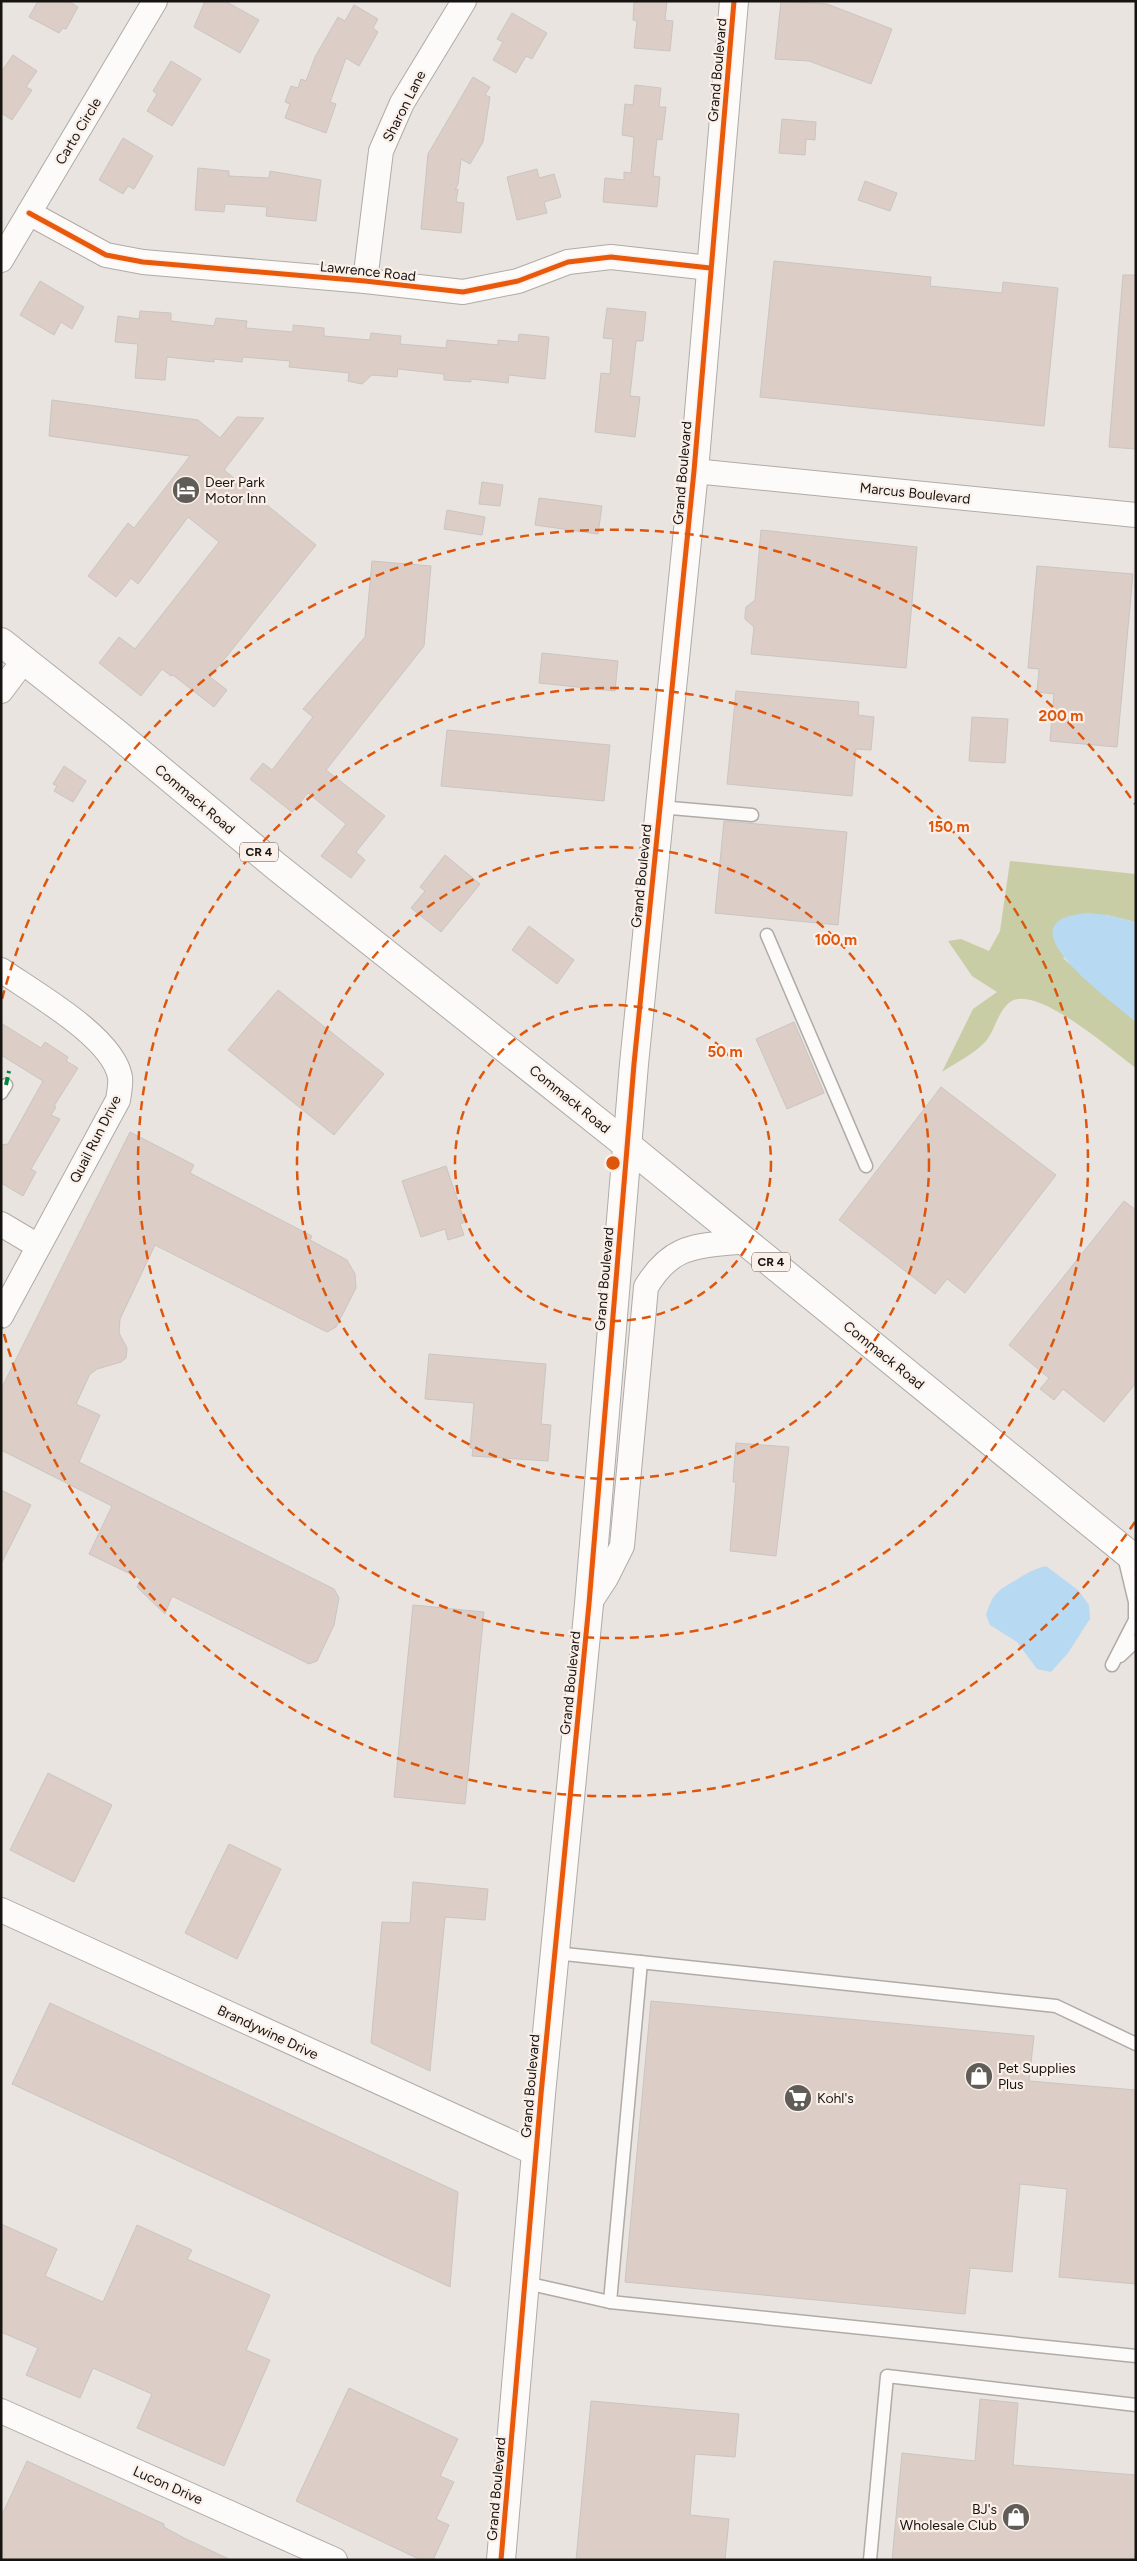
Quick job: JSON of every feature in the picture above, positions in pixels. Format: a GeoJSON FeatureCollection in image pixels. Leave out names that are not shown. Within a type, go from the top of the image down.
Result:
{"type":"FeatureCollection","features":[{"type":"Feature","properties":{"kind":"street","name":"Carto Circle"},"geometry":{"type":"LineString","coordinates":[[1,260],[155,1]]}},
{"type":"Feature","properties":{"kind":"street","name":"Sharon Lane"},"geometry":{"type":"LineString","coordinates":[[366,281],[381,151],[402,103],[464,1]]}},
{"type":"Feature","properties":{"kind":"street","name":"Grand Boulevard"},"geometry":{"type":"LineString","coordinates":[[501,2560],[526,2283],[535,2153],[589,1604],[627,1145],[694,471],[734,1]]}},
{"type":"Feature","properties":{"kind":"street","name":"Lawrence Road"},"geometry":{"type":"LineString","coordinates":[[29,213],[106,255],[143,262],[366,281],[463,292],[518,281],[568,262],[611,257],[710,268]]}},
{"type":"Feature","properties":{"kind":"street","name":"Marcus Boulevard"},"geometry":{"type":"LineString","coordinates":[[694,471],[1136,515]]}},
{"type":"Feature","properties":{"kind":"street","name":"Commack Road"},"geometry":{"type":"LineString","coordinates":[[1,642],[25,659],[277,867],[627,1145],[1129,1554]]}},
{"type":"Feature","properties":{"kind":"street"},"geometry":{"type":"LineString","coordinates":[[1,691],[25,659]]}},
{"type":"Feature","properties":{"kind":"street","name":"Quail Run Drive"},"geometry":{"type":"LineString","coordinates":[[1,970],[103,1045],[120,1077],[118,1100],[1,1316]]}},
{"type":"Feature","properties":{"kind":"street"},"geometry":{"type":"LineString","coordinates":[[1,1224],[38,1246]]}},
{"type":"Feature","properties":{"kind":"street"},"geometry":{"type":"LineString","coordinates":[[589,1604],[606,1578],[622,1546],[646,1287],[654,1274],[677,1252],[689,1248],[745,1241]]}},
{"type":"Feature","properties":{"kind":"street","name":"Brandywine Drive"},"geometry":{"type":"LineString","coordinates":[[1,1910],[535,2153]]}},
{"type":"Feature","properties":{"kind":"street","name":"Lucon Drive"},"geometry":{"type":"LineString","coordinates":[[1,2411],[335,2560]]}},
{"type":"Feature","properties":{"kind":"lane"},"geometry":{"type":"LineString","coordinates":[[659,808],[752,815]]}},
{"type":"Feature","properties":{"kind":"lane"},"geometry":{"type":"LineString","coordinates":[[767,935],[866,1166]]}},
{"type":"Feature","properties":{"kind":"lane"},"geometry":{"type":"LineString","coordinates":[[1129,1554],[1135,1602],[1135,1620],[1112,1665],[1136,1641]]}},
{"type":"Feature","properties":{"kind":"lane"},"geometry":{"type":"LineString","coordinates":[[555,1953],[1056,2006],[1136,2044]]}},
{"type":"Feature","properties":{"kind":"lane"},"geometry":{"type":"LineString","coordinates":[[610,2302],[642,1962]]}},
{"type":"Feature","properties":{"kind":"lane"},"geometry":{"type":"LineString","coordinates":[[526,2283],[610,2302],[1136,2356]]}},
{"type":"Feature","properties":{"kind":"lane"},"geometry":{"type":"LineString","coordinates":[[870,2560],[886,2376],[1136,2405]]}},
{"type":"Feature","properties":{"kind":"green space"},"geometry":{"type":"Polygon","coordinates":[[[1010,861],[1136,874],[1136,922],[1107,915],[1063,958],[1136,1022],[1136,1068],[1055,1010],[1037,1002],[1022,999],[1010,1002],[1006,1006],[989,1037],[981,1046],[942,1072],[973,1009],[997,992],[972,976],[948,941],[961,939],[989,951],[1000,931],[1010,861]]]}},
{"type":"Feature","properties":{"kind":"water"},"geometry":{"type":"Polygon","coordinates":[[[1087,913],[1107,915],[1136,922],[1136,1022],[1078,972],[1063,956],[1054,940],[1054,927],[1064,918],[1087,913]]]}},
{"type":"Feature","properties":{"kind":"water"},"geometry":{"type":"Polygon","coordinates":[[[1046,1566],[1078,1590],[1089,1605],[1090,1619],[1068,1653],[1051,1672],[1037,1669],[1017,1642],[990,1625],[986,1615],[996,1593],[1027,1573],[1046,1566]]]}},
{"type":"Feature","properties":{"kind":"building"},"geometry":{"type":"Polygon","coordinates":[[[38,1],[68,1],[78,7],[66,29],[63,28],[59,33],[29,17],[38,1]]]}},
{"type":"Feature","properties":{"kind":"building"},"geometry":{"type":"Polygon","coordinates":[[[205,1],[225,1],[259,20],[240,53],[194,27],[205,1]]]}},
{"type":"Feature","properties":{"kind":"building"},"geometry":{"type":"Polygon","coordinates":[[[640,1],[667,1],[665,20],[673,21],[670,51],[634,48],[637,21],[633,20],[634,3],[640,1]]]}},
{"type":"Feature","properties":{"kind":"building"},"geometry":{"type":"Polygon","coordinates":[[[781,1],[827,4],[892,29],[871,84],[809,61],[775,59],[781,1]]]}},
{"type":"Feature","properties":{"kind":"building"},"geometry":{"type":"Polygon","coordinates":[[[354,5],[378,19],[373,28],[378,32],[359,66],[346,58],[330,102],[336,104],[326,133],[285,118],[290,104],[285,102],[291,86],[298,88],[301,79],[306,81],[315,57],[338,17],[345,21],[354,5]]]}},
{"type":"Feature","properties":{"kind":"building"},"geometry":{"type":"Polygon","coordinates":[[[512,13],[547,33],[532,59],[526,56],[516,73],[493,60],[503,42],[497,39],[512,13]]]}},
{"type":"Feature","properties":{"kind":"building"},"geometry":{"type":"Polygon","coordinates":[[[13,55],[37,71],[26,87],[32,90],[12,120],[1,113],[1,72],[13,55]]]}},
{"type":"Feature","properties":{"kind":"building"},"geometry":{"type":"Polygon","coordinates":[[[171,61],[201,79],[172,126],[147,111],[157,94],[153,91],[171,61]]]}},
{"type":"Feature","properties":{"kind":"building"},"geometry":{"type":"Polygon","coordinates":[[[473,77],[490,87],[485,95],[490,97],[483,142],[470,164],[461,159],[458,184],[455,190],[458,189],[456,202],[464,203],[461,233],[421,229],[428,154],[473,77]]]}},
{"type":"Feature","properties":{"kind":"building"},"geometry":{"type":"Polygon","coordinates":[[[635,85],[661,88],[659,107],[666,107],[662,140],[657,139],[653,176],[660,177],[657,207],[603,202],[605,178],[624,180],[624,172],[631,173],[634,137],[622,135],[625,104],[633,105],[635,85]]]}},
{"type":"Feature","properties":{"kind":"building"},"geometry":{"type":"Polygon","coordinates":[[[782,119],[816,122],[815,140],[806,139],[805,155],[779,153],[782,119]]]}},
{"type":"Feature","properties":{"kind":"building"},"geometry":{"type":"Polygon","coordinates":[[[123,138],[153,156],[134,189],[128,186],[123,194],[99,180],[123,138]]]}},
{"type":"Feature","properties":{"kind":"building"},"geometry":{"type":"Polygon","coordinates":[[[198,168],[229,171],[229,176],[269,178],[270,171],[321,180],[316,221],[266,216],[267,207],[225,204],[224,212],[195,210],[198,168]]]}},
{"type":"Feature","properties":{"kind":"building"},"geometry":{"type":"Polygon","coordinates":[[[537,169],[539,178],[554,174],[561,197],[544,202],[547,213],[517,220],[507,177],[537,169]]]}},
{"type":"Feature","properties":{"kind":"building"},"geometry":{"type":"Polygon","coordinates":[[[865,181],[897,193],[890,211],[858,200],[865,181]]]}},
{"type":"Feature","properties":{"kind":"building"},"geometry":{"type":"Polygon","coordinates":[[[774,261],[931,277],[930,286],[1002,293],[1003,282],[1058,288],[1044,426],[760,397],[774,261]]]}},
{"type":"Feature","properties":{"kind":"building"},"geometry":{"type":"Polygon","coordinates":[[[1123,275],[1136,275],[1136,449],[1109,447],[1123,275]]]}},
{"type":"Feature","properties":{"kind":"building"},"geometry":{"type":"Polygon","coordinates":[[[40,281],[84,307],[72,329],[61,322],[54,335],[20,315],[40,281]]]}},
{"type":"Feature","properties":{"kind":"building"},"geometry":{"type":"Polygon","coordinates":[[[607,308],[646,312],[643,341],[636,341],[630,396],[640,397],[635,437],[595,432],[601,373],[610,374],[613,339],[603,338],[607,308]]]}},
{"type":"Feature","properties":{"kind":"building"},"geometry":{"type":"Polygon","coordinates":[[[140,311],[171,313],[171,321],[214,326],[216,318],[247,321],[246,328],[293,332],[293,325],[324,328],[324,336],[370,340],[371,333],[401,336],[400,344],[446,348],[447,340],[498,345],[498,340],[518,342],[519,334],[549,337],[545,379],[509,375],[508,383],[471,379],[471,382],[444,380],[444,374],[398,369],[397,377],[372,375],[362,384],[348,381],[349,373],[289,367],[290,361],[243,357],[242,362],[214,359],[214,362],[167,357],[165,380],[135,378],[138,344],[115,342],[118,316],[139,319],[140,311]]]}},
{"type":"Feature","properties":{"kind":"building"},"geometry":{"type":"Polygon","coordinates":[[[52,400],[198,420],[220,438],[237,417],[264,418],[224,470],[316,545],[210,677],[227,690],[214,707],[173,675],[171,676],[162,669],[141,696],[99,663],[119,637],[135,649],[219,542],[188,517],[138,584],[131,578],[116,597],[88,576],[128,523],[134,528],[190,456],[49,436],[52,400]]]}},
{"type":"Feature","properties":{"kind":"building"},"geometry":{"type":"Polygon","coordinates":[[[482,482],[503,485],[500,506],[479,504],[482,482]]]}},
{"type":"Feature","properties":{"kind":"building"},"geometry":{"type":"Polygon","coordinates":[[[539,498],[602,506],[598,534],[535,525],[539,498]]]}},
{"type":"Feature","properties":{"kind":"building"},"geometry":{"type":"Polygon","coordinates":[[[447,510],[485,517],[482,535],[444,529],[447,510]]]}},
{"type":"Feature","properties":{"kind":"building"},"geometry":{"type":"Polygon","coordinates":[[[761,530],[917,547],[906,668],[751,654],[754,627],[745,619],[745,615],[746,607],[755,600],[761,530]]]}},
{"type":"Feature","properties":{"kind":"building"},"geometry":{"type":"Polygon","coordinates":[[[372,561],[431,566],[424,646],[326,770],[385,816],[356,852],[365,860],[351,878],[321,856],[346,824],[308,793],[292,812],[250,779],[263,763],[272,770],[313,717],[303,709],[365,637],[372,561]]]}},
{"type":"Feature","properties":{"kind":"building"},"geometry":{"type":"Polygon","coordinates":[[[1037,566],[1133,574],[1117,747],[1050,741],[1054,694],[1037,692],[1039,669],[1028,668],[1037,566]]]}},
{"type":"Feature","properties":{"kind":"building"},"geometry":{"type":"Polygon","coordinates":[[[542,653],[618,661],[615,691],[539,683],[542,653]]]}},
{"type":"Feature","properties":{"kind":"building"},"geometry":{"type":"Polygon","coordinates":[[[736,691],[859,702],[858,715],[874,717],[871,750],[856,749],[852,796],[727,784],[736,691]]]}},
{"type":"Feature","properties":{"kind":"building"},"geometry":{"type":"Polygon","coordinates":[[[972,717],[1008,719],[1005,763],[969,761],[972,717]]]}},
{"type":"Feature","properties":{"kind":"building"},"geometry":{"type":"Polygon","coordinates":[[[447,730],[610,745],[604,801],[441,786],[447,730]]]}},
{"type":"Feature","properties":{"kind":"building"},"geometry":{"type":"Polygon","coordinates":[[[64,766],[86,781],[73,802],[54,791],[57,786],[53,784],[64,766]]]}},
{"type":"Feature","properties":{"kind":"building"},"geometry":{"type":"Polygon","coordinates":[[[724,821],[847,832],[838,925],[715,913],[724,821]]]}},
{"type":"Feature","properties":{"kind":"building"},"geometry":{"type":"Polygon","coordinates":[[[445,855],[480,884],[441,932],[411,908],[425,891],[420,887],[445,855]]]}},
{"type":"Feature","properties":{"kind":"building"},"geometry":{"type":"Polygon","coordinates":[[[529,926],[574,960],[557,984],[512,950],[529,926]]]}},
{"type":"Feature","properties":{"kind":"building"},"geometry":{"type":"Polygon","coordinates":[[[278,990],[384,1074],[334,1135],[228,1050],[278,990]]]}},
{"type":"Feature","properties":{"kind":"building"},"geometry":{"type":"Polygon","coordinates":[[[794,1022],[824,1093],[787,1109],[756,1039],[794,1022]]]}},
{"type":"Feature","properties":{"kind":"building"},"geometry":{"type":"Polygon","coordinates":[[[1,1023],[41,1048],[45,1042],[68,1057],[66,1061],[78,1068],[54,1106],[56,1107],[51,1115],[60,1119],[31,1169],[36,1172],[23,1196],[1,1183],[1,1145],[8,1144],[43,1081],[1,1055],[1,1023]]]}},
{"type":"Feature","properties":{"kind":"building"},"geometry":{"type":"Polygon","coordinates":[[[941,1087],[1056,1175],[965,1293],[947,1279],[935,1294],[839,1220],[941,1087]]]}},
{"type":"Feature","properties":{"kind":"building"},"geometry":{"type":"Polygon","coordinates":[[[130,1132],[194,1165],[190,1173],[312,1236],[310,1240],[347,1260],[355,1274],[356,1288],[336,1327],[327,1332],[155,1245],[120,1319],[119,1333],[127,1348],[126,1358],[121,1362],[97,1369],[90,1374],[76,1404],[100,1415],[79,1462],[334,1589],[339,1598],[334,1625],[317,1661],[309,1664],[172,1596],[165,1614],[137,1587],[141,1579],[89,1554],[112,1506],[1,1450],[1,1389],[130,1132]]]}},
{"type":"Feature","properties":{"kind":"building"},"geometry":{"type":"Polygon","coordinates":[[[446,1166],[465,1222],[460,1224],[464,1235],[448,1240],[445,1229],[421,1237],[402,1181],[446,1166]]]}},
{"type":"Feature","properties":{"kind":"building"},"geometry":{"type":"Polygon","coordinates":[[[1124,1201],[1136,1210],[1136,1383],[1104,1422],[1063,1389],[1054,1400],[1040,1389],[1049,1378],[1009,1345],[1124,1201]]]}},
{"type":"Feature","properties":{"kind":"building"},"geometry":{"type":"Polygon","coordinates":[[[429,1354],[546,1364],[541,1424],[551,1425],[548,1461],[472,1456],[473,1448],[470,1448],[474,1403],[425,1399],[429,1354]]]}},
{"type":"Feature","properties":{"kind":"building"},"geometry":{"type":"Polygon","coordinates":[[[736,1443],[789,1447],[776,1556],[730,1551],[736,1482],[733,1482],[736,1443]]]}},
{"type":"Feature","properties":{"kind":"building"},"geometry":{"type":"Polygon","coordinates":[[[1,1490],[31,1505],[1,1564],[1,1490]]]}},
{"type":"Feature","properties":{"kind":"building"},"geometry":{"type":"Polygon","coordinates":[[[413,1605],[484,1612],[465,1804],[394,1797],[413,1605]]]}},
{"type":"Feature","properties":{"kind":"building"},"geometry":{"type":"Polygon","coordinates":[[[48,1773],[112,1805],[74,1882],[10,1850],[48,1773]]]}},
{"type":"Feature","properties":{"kind":"building"},"geometry":{"type":"Polygon","coordinates":[[[229,1844],[281,1869],[237,1959],[185,1933],[229,1844]]]}},
{"type":"Feature","properties":{"kind":"building"},"geometry":{"type":"Polygon","coordinates":[[[413,1882],[488,1889],[485,1920],[445,1917],[430,2071],[371,2043],[382,1922],[410,1923],[413,1882]]]}},
{"type":"Feature","properties":{"kind":"building"},"geometry":{"type":"Polygon","coordinates":[[[651,2001],[1034,2036],[1029,2081],[1136,2090],[1136,2284],[1059,2277],[1067,2189],[1020,2184],[1012,2272],[970,2268],[965,2314],[625,2282],[651,2001]]]}},
{"type":"Feature","properties":{"kind":"building"},"geometry":{"type":"Polygon","coordinates":[[[50,2003],[458,2192],[450,2287],[12,2084],[50,2003]]]}},
{"type":"Feature","properties":{"kind":"building"},"geometry":{"type":"Polygon","coordinates":[[[1,2224],[57,2249],[45,2276],[103,2302],[137,2225],[192,2250],[187,2259],[270,2295],[246,2350],[270,2360],[224,2466],[137,2428],[152,2394],[93,2368],[80,2398],[26,2375],[38,2348],[1,2332],[1,2224]]]}},
{"type":"Feature","properties":{"kind":"building"},"geometry":{"type":"Polygon","coordinates":[[[349,2388],[458,2439],[440,2476],[454,2482],[436,2519],[449,2525],[433,2560],[421,2560],[296,2501],[349,2388]]]}},
{"type":"Feature","properties":{"kind":"building","name":"BJ's Wholesale Club"},"geometry":{"type":"Polygon","coordinates":[[[980,2399],[1018,2403],[1013,2465],[1136,2475],[1136,2560],[892,2560],[902,2453],[975,2461],[980,2399]]]}},
{"type":"Feature","properties":{"kind":"building"},"geometry":{"type":"Polygon","coordinates":[[[591,2401],[739,2414],[735,2457],[695,2454],[690,2515],[729,2519],[725,2560],[576,2560],[591,2401]]]}},
{"type":"Feature","properties":{"kind":"building"},"geometry":{"type":"Polygon","coordinates":[[[27,2461],[164,2524],[164,2527],[184,2538],[231,2560],[1,2560],[1,2517],[27,2461]]]}},
{"type":"Feature","properties":{"kind":"marked path"},"geometry":{"type":"LineString","coordinates":[[6,1085],[9,1071]]}},
{"type":"Feature","properties":{"kind":"cycle path"},"geometry":{"type":"LineString","coordinates":[[501,2560],[541,2094],[589,1604],[634,1064],[694,471],[734,1]]}},
{"type":"Feature","properties":{"kind":"cycle path"},"geometry":{"type":"LineString","coordinates":[[29,213],[106,255],[143,262],[365,281],[463,292],[518,281],[568,262],[611,257],[710,268]]}},
{"type":"Feature","properties":{"kind":"place","name":"Deer Park Motor Inn"},"geometry":{"type":"Point","coordinates":[186,490]}},
{"type":"Feature","properties":{"kind":"place","name":"Pet Supplies Plus"},"geometry":{"type":"Point","coordinates":[979,2076]}},
{"type":"Feature","properties":{"kind":"place","name":"Kohl's"},"geometry":{"type":"Point","coordinates":[798,2098]}},
{"type":"Feature","properties":{"kind":"place","name":"BJ's Wholesale Club"},"geometry":{"type":"Point","coordinates":[1016,2517]}}]}
